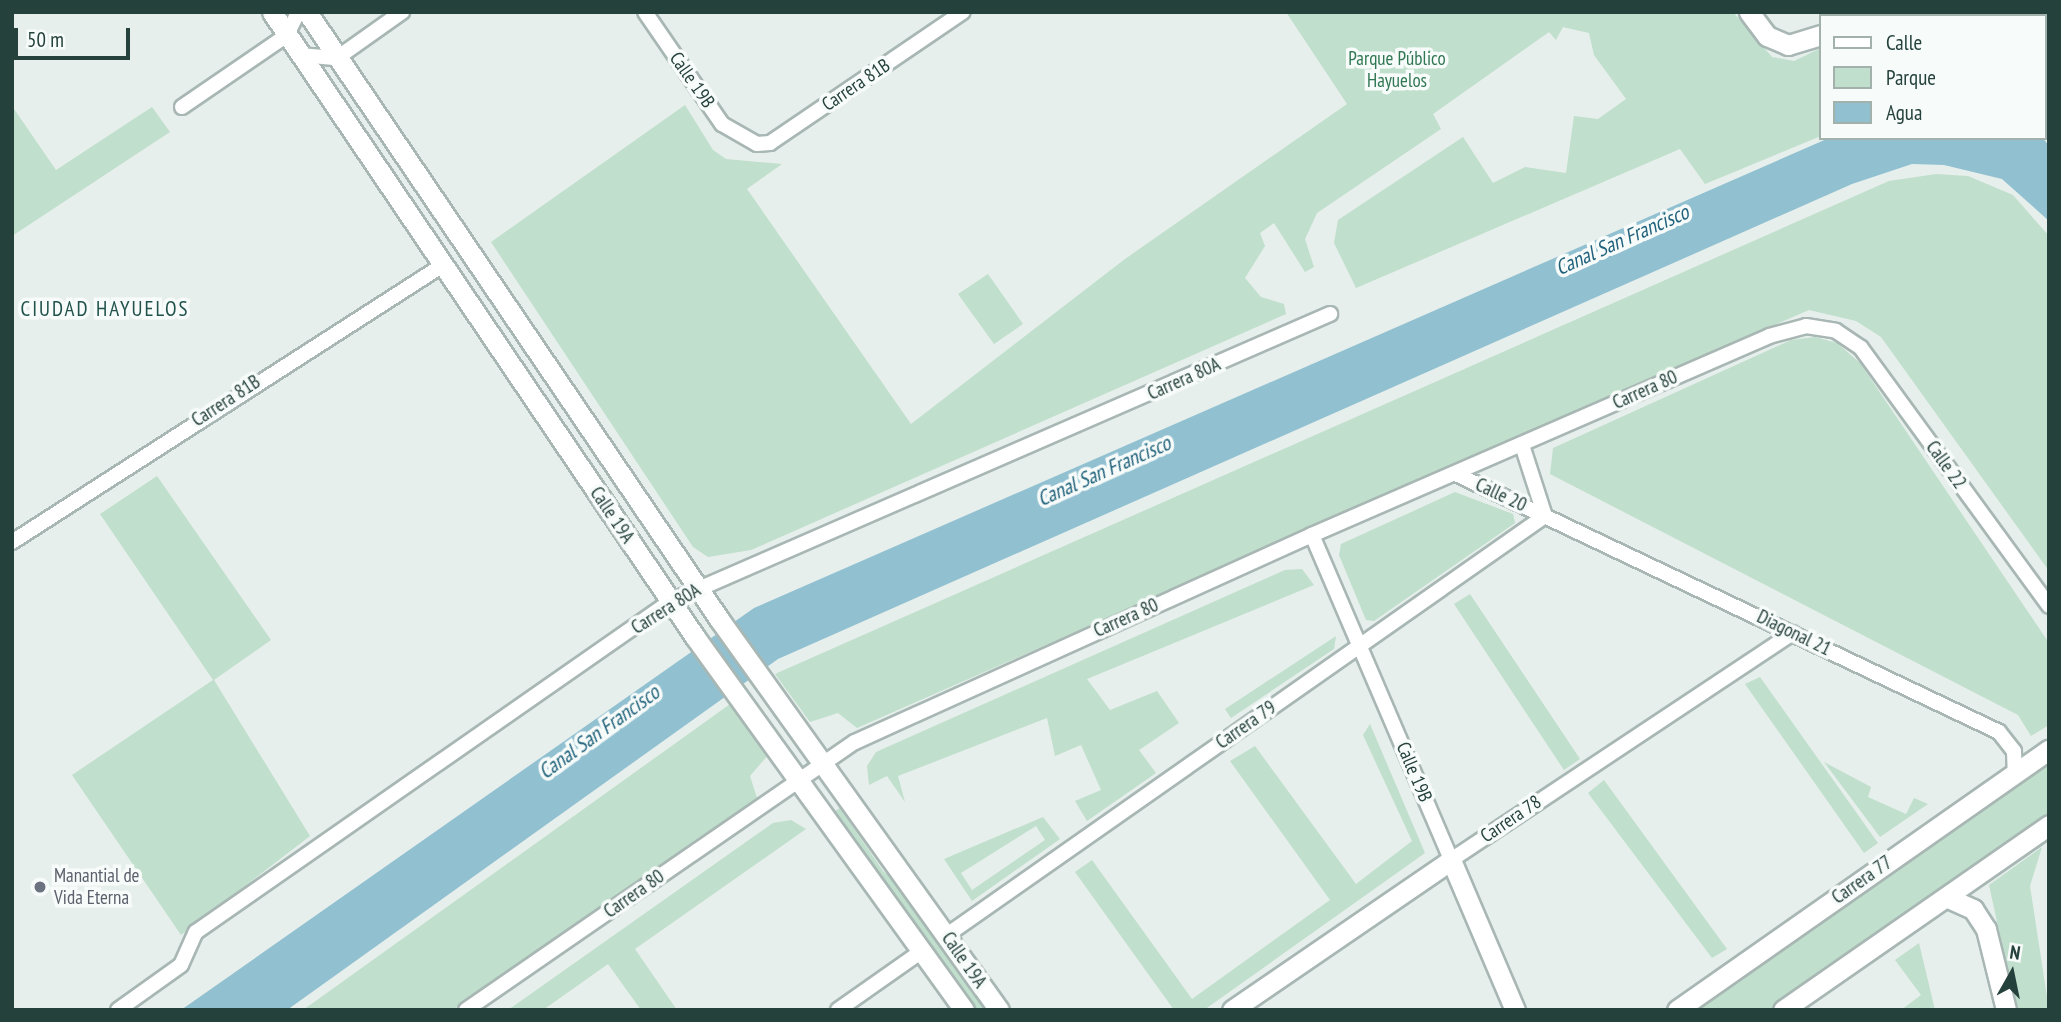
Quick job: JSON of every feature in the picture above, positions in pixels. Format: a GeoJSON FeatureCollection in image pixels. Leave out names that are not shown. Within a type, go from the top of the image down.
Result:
{"type":"FeatureCollection","features":[{"type":"Feature","properties":{"kind":"street","name":"Calle 19A"},"geometry":{"type":"LineString","coordinates":[[272,12],[695,637],[964,1010]]}},
{"type":"Feature","properties":{"kind":"street"},"geometry":{"type":"LineString","coordinates":[[182,107],[287,35],[298,12]]}},
{"type":"Feature","properties":{"kind":"street","name":"Calle 19A"},"geometry":{"type":"LineString","coordinates":[[307,12],[719,619],[824,762],[999,1010]]}},
{"type":"Feature","properties":{"kind":"street"},"geometry":{"type":"LineString","coordinates":[[300,55],[337,58],[401,12]]}},
{"type":"Feature","properties":{"kind":"street","name":"Calle 19B"},"geometry":{"type":"LineString","coordinates":[[645,12],[722,124],[744,142]]}},
{"type":"Feature","properties":{"kind":"street","name":"Carrera 81B"},"geometry":{"type":"LineString","coordinates":[[744,142],[770,143],[963,12]]}},
{"type":"Feature","properties":{"kind":"street"},"geometry":{"type":"LineString","coordinates":[[1749,12],[1762,31],[1787,45],[1820,36]]}},
{"type":"Feature","properties":{"kind":"street","name":"Carrera 81B"},"geometry":{"type":"LineString","coordinates":[[12,541],[443,265]]}},
{"type":"Feature","properties":{"kind":"street","name":"Carrera 80A"},"geometry":{"type":"LineString","coordinates":[[118,1010],[181,965],[196,932],[671,601],[1330,314]]}},
{"type":"Feature","properties":{"kind":"street","name":"Carrera 80"},"geometry":{"type":"LineString","coordinates":[[466,1010],[855,742],[1312,535],[1769,336],[1806,326],[1836,331]]}},
{"type":"Feature","properties":{"kind":"street","name":"Calle 22"},"geometry":{"type":"LineString","coordinates":[[1836,331],[1861,348],[2049,606]]}},
{"type":"Feature","properties":{"kind":"street"},"geometry":{"type":"LineString","coordinates":[[1522,445],[1545,516]]}},
{"type":"Feature","properties":{"kind":"street","name":"Calle 20"},"geometry":{"type":"LineString","coordinates":[[1456,474],[1545,516]]}},
{"type":"Feature","properties":{"kind":"street","name":"Diagonal 21"},"geometry":{"type":"LineString","coordinates":[[1545,516],[2000,732],[2014,751],[2015,774]]}},
{"type":"Feature","properties":{"kind":"street","name":"Carrera 79"},"geometry":{"type":"LineString","coordinates":[[947,935],[1545,516]]}},
{"type":"Feature","properties":{"kind":"street","name":"Calle 19B"},"geometry":{"type":"LineString","coordinates":[[1312,535],[1515,1010]]}},
{"type":"Feature","properties":{"kind":"street","name":"Carrera 78"},"geometry":{"type":"LineString","coordinates":[[1232,1010],[1451,860],[1793,633]]}},
{"type":"Feature","properties":{"kind":"street","name":"Carrera 77"},"geometry":{"type":"LineString","coordinates":[[1677,1010],[2049,750]]}},
{"type":"Feature","properties":{"kind":"street"},"geometry":{"type":"LineString","coordinates":[[1783,1010],[2049,825]]}},
{"type":"Feature","properties":{"kind":"street"},"geometry":{"type":"LineString","coordinates":[[1946,897],[1973,909],[1986,929],[2006,1010]]}},
{"type":"Feature","properties":{"kind":"street"},"geometry":{"type":"LineString","coordinates":[[838,1010],[922,951]]}},
{"type":"Feature","properties":{"kind":"green space","name":"Parque Público Hayuelos"},"geometry":{"type":"Polygon","coordinates":[[[1286,12],[1733,12],[1772,57],[1794,61],[1820,48],[1820,136],[1705,184],[1680,149],[1356,288],[1334,243],[1338,220],[1463,137],[1493,183],[1525,167],[1566,173],[1574,116],[1598,119],[1626,99],[1594,55],[1589,33],[1563,27],[1556,40],[1549,32],[1433,114],[1441,129],[1317,213],[1305,239],[1314,267],[1305,272],[1274,223],[1260,233],[1265,246],[1245,278],[1261,297],[1284,304],[1286,314],[751,550],[708,557],[693,547],[491,242],[685,105],[713,150],[726,159],[782,164],[747,189],[911,424],[1125,259],[1347,104],[1286,12]]]}},
{"type":"Feature","properties":{"kind":"green space"},"geometry":{"type":"Polygon","coordinates":[[[12,106],[56,170],[152,107],[170,132],[12,236],[12,106]]]}},
{"type":"Feature","properties":{"kind":"green space"},"geometry":{"type":"Polygon","coordinates":[[[1936,174],[1968,176],[2013,195],[2049,236],[2049,571],[1881,337],[1856,321],[1809,310],[857,728],[838,713],[810,722],[775,674],[1889,181],[1936,174]]]}},
{"type":"Feature","properties":{"kind":"green space"},"geometry":{"type":"Polygon","coordinates":[[[988,274],[1023,324],[994,344],[958,294],[988,274]]]}},
{"type":"Feature","properties":{"kind":"green space"},"geometry":{"type":"Polygon","coordinates":[[[1815,337],[1837,343],[1860,363],[2049,643],[2049,725],[2031,736],[2018,715],[1550,474],[1553,448],[1791,340],[1815,337]]]}},
{"type":"Feature","properties":{"kind":"green space"},"geometry":{"type":"Polygon","coordinates":[[[157,476],[271,640],[214,680],[310,836],[181,935],[72,775],[213,680],[100,514],[157,476]]]}},
{"type":"Feature","properties":{"kind":"green space"},"geometry":{"type":"Polygon","coordinates":[[[1455,492],[1513,514],[1515,523],[1374,621],[1366,620],[1339,555],[1341,544],[1455,492]]]}},
{"type":"Feature","properties":{"kind":"green space"},"geometry":{"type":"Polygon","coordinates":[[[1302,569],[1314,585],[1087,679],[1110,710],[1157,691],[1179,723],[1139,750],[1156,773],[1087,821],[1075,801],[1101,790],[1081,745],[1055,756],[1047,718],[898,776],[905,802],[887,776],[869,785],[867,766],[876,752],[1285,570],[1302,569]]]}},
{"type":"Feature","properties":{"kind":"green space"},"geometry":{"type":"Polygon","coordinates":[[[1470,594],[1580,759],[1564,770],[1454,604],[1470,594]]]}},
{"type":"Feature","properties":{"kind":"green space"},"geometry":{"type":"Polygon","coordinates":[[[1336,636],[1334,649],[1231,718],[1225,709],[1336,636]]]}},
{"type":"Feature","properties":{"kind":"green space"},"geometry":{"type":"Polygon","coordinates":[[[1760,677],[1878,843],[1864,853],[1745,684],[1760,677]]]}},
{"type":"Feature","properties":{"kind":"green space"},"geometry":{"type":"Polygon","coordinates":[[[733,702],[769,754],[750,776],[757,798],[453,1010],[303,1010],[733,702]]]}},
{"type":"Feature","properties":{"kind":"green space"},"geometry":{"type":"Polygon","coordinates":[[[1370,724],[1425,853],[1204,1010],[1174,1010],[1075,872],[1092,860],[1192,999],[1330,900],[1230,761],[1255,746],[1356,884],[1412,841],[1363,735],[1370,724]]]}},
{"type":"Feature","properties":{"kind":"green space"},"geometry":{"type":"Polygon","coordinates":[[[2049,761],[2049,816],[1769,1010],[1689,1010],[2049,761]]]}},
{"type":"Feature","properties":{"kind":"green space"},"geometry":{"type":"Polygon","coordinates":[[[1824,762],[1871,787],[1868,797],[1906,814],[1914,798],[1928,804],[1880,837],[1824,762]]]}},
{"type":"Feature","properties":{"kind":"green space"},"geometry":{"type":"Polygon","coordinates":[[[1604,780],[1727,949],[1712,958],[1588,793],[1604,780]]]}},
{"type":"Feature","properties":{"kind":"green space"},"geometry":{"type":"Polygon","coordinates":[[[840,808],[883,871],[916,901],[991,1010],[973,1010],[835,811],[840,808]]]}},
{"type":"Feature","properties":{"kind":"green space"},"geometry":{"type":"Polygon","coordinates":[[[1043,817],[1060,839],[972,901],[944,859],[1043,817]],[[1036,826],[961,873],[972,890],[1045,840],[1036,826]]]}},
{"type":"Feature","properties":{"kind":"green space"},"geometry":{"type":"Polygon","coordinates":[[[791,820],[806,829],[635,949],[677,1010],[641,1010],[608,964],[543,1010],[508,1010],[773,823],[791,820]]]}},
{"type":"Feature","properties":{"kind":"green space"},"geometry":{"type":"Polygon","coordinates":[[[2042,847],[2030,886],[2049,1010],[2016,1010],[1989,885],[2042,847]]]}},
{"type":"Feature","properties":{"kind":"green space"},"geometry":{"type":"Polygon","coordinates":[[[1919,943],[1935,1010],[1901,1010],[1921,995],[1895,960],[1919,943]]]}},
{"type":"Feature","properties":{"kind":"water","name":"Canal San Francisco"},"geometry":{"type":"Polygon","coordinates":[[[1824,140],[2044,140],[2049,146],[2049,221],[2002,179],[1944,165],[1912,164],[1852,184],[778,659],[287,1010],[181,1010],[754,608],[1824,140]]]}},
{"type":"Feature","properties":{"kind":"place","name":"Manantial de Vida Eterna"},"geometry":{"type":"Point","coordinates":[40,887]}},
{"type":"Feature","properties":{"kind":"district","name":"CIUDAD HAYUELOS"},"geometry":{"type":"Point","coordinates":[105,309]}}]}
